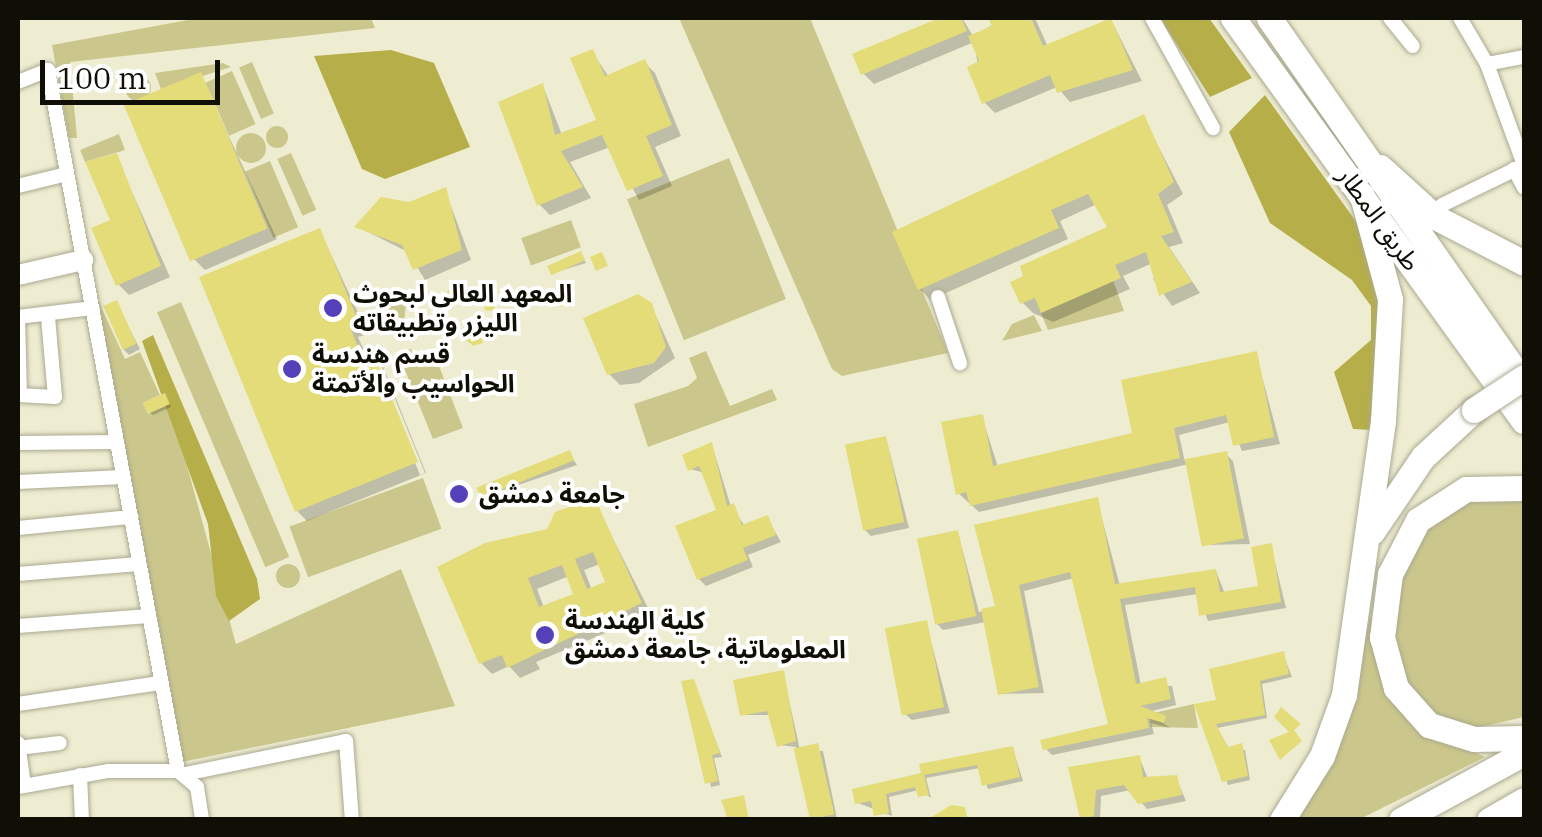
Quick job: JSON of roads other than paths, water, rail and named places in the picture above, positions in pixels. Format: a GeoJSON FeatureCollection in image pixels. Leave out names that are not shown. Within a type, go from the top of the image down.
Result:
{"type":"FeatureCollection","features":[{"type":"Feature","properties":{"kind":"highway","name":"طريق المطار"},"geometry":{"type":"LineString","coordinates":[[1233,18],[1524,421]]}},
{"type":"Feature","properties":{"kind":"highway","name":"طريق المطار"},"geometry":{"type":"LineString","coordinates":[[1269,18],[1344,135],[1524,380]]}},
{"type":"Feature","properties":{"kind":"highway"},"geometry":{"type":"LineString","coordinates":[[1344,135],[1435,216],[1524,263]]}},
{"type":"Feature","properties":{"kind":"highway"},"geometry":{"type":"LineString","coordinates":[[1282,820],[1338,716],[1366,541],[1392,321],[1362,195]]}},
{"type":"Feature","properties":{"kind":"highway"},"geometry":{"type":"LineString","coordinates":[[1366,541],[1423,457],[1474,410],[1524,380]]}},
{"type":"Feature","properties":{"kind":"highway"},"geometry":{"type":"LineString","coordinates":[[1524,488],[1466,489],[1418,520],[1390,574],[1382,637],[1396,688],[1430,725],[1474,739],[1524,738]]}},
{"type":"Feature","properties":{"kind":"highway"},"geometry":{"type":"LineString","coordinates":[[1402,820],[1524,753]]}},
{"type":"Feature","properties":{"kind":"highway"},"geometry":{"type":"LineString","coordinates":[[1490,820],[1524,800]]}},
{"type":"Feature","properties":{"kind":"street"},"geometry":{"type":"LineString","coordinates":[[1152,18],[1213,128]]}},
{"type":"Feature","properties":{"kind":"street"},"geometry":{"type":"LineString","coordinates":[[1390,18],[1413,46]]}},
{"type":"Feature","properties":{"kind":"street"},"geometry":{"type":"LineString","coordinates":[[1460,18],[1487,64],[1521,166],[1524,188]]}},
{"type":"Feature","properties":{"kind":"street"},"geometry":{"type":"LineString","coordinates":[[1487,64],[1524,57]]}},
{"type":"Feature","properties":{"kind":"street"},"geometry":{"type":"LineString","coordinates":[[18,82],[48,70],[162,683],[182,772],[202,820]]}},
{"type":"Feature","properties":{"kind":"street"},"geometry":{"type":"LineString","coordinates":[[1442,204],[1521,166]]}},
{"type":"Feature","properties":{"kind":"street"},"geometry":{"type":"LineString","coordinates":[[18,186],[67,174]]}},
{"type":"Feature","properties":{"kind":"street"},"geometry":{"type":"LineString","coordinates":[[18,275],[83,260]]}},
{"type":"Feature","properties":{"kind":"street"},"geometry":{"type":"LineString","coordinates":[[938,297],[960,363]]}},
{"type":"Feature","properties":{"kind":"street"},"geometry":{"type":"LineString","coordinates":[[48,317],[55,397],[19,395],[18,318],[48,317],[92,308]]}},
{"type":"Feature","properties":{"kind":"street"},"geometry":{"type":"LineString","coordinates":[[18,444],[116,442]]}},
{"type":"Feature","properties":{"kind":"street"},"geometry":{"type":"LineString","coordinates":[[18,482],[123,477]]}},
{"type":"Feature","properties":{"kind":"street"},"geometry":{"type":"LineString","coordinates":[[18,528],[130,517]]}},
{"type":"Feature","properties":{"kind":"street"},"geometry":{"type":"LineString","coordinates":[[18,574],[139,564]]}},
{"type":"Feature","properties":{"kind":"street"},"geometry":{"type":"LineString","coordinates":[[18,626],[149,616]]}},
{"type":"Feature","properties":{"kind":"street"},"geometry":{"type":"LineString","coordinates":[[18,704],[162,683]]}},
{"type":"Feature","properties":{"kind":"street"},"geometry":{"type":"LineString","coordinates":[[60,743],[18,747],[21,786],[80,775],[182,772],[346,740],[352,820]]}},
{"type":"Feature","properties":{"kind":"street"},"geometry":{"type":"LineString","coordinates":[[80,775],[82,820]]}},
{"type":"Feature","properties":{"kind":"place","name":"المعهد العالي لبحوث الليزر وتطبيقاته"},"geometry":{"type":"Point","coordinates":[333,308]}},
{"type":"Feature","properties":{"kind":"place","name":"قسم هندسة الحواسيب والأتمتة"},"geometry":{"type":"Point","coordinates":[292,369]}},
{"type":"Feature","properties":{"kind":"place","name":"جامعة دمشق"},"geometry":{"type":"Point","coordinates":[459,494]}},
{"type":"Feature","properties":{"kind":"place","name":"كلية الهندسة المعلوماتية، جامعة دمشق"},"geometry":{"type":"Point","coordinates":[545,635]}}]}
